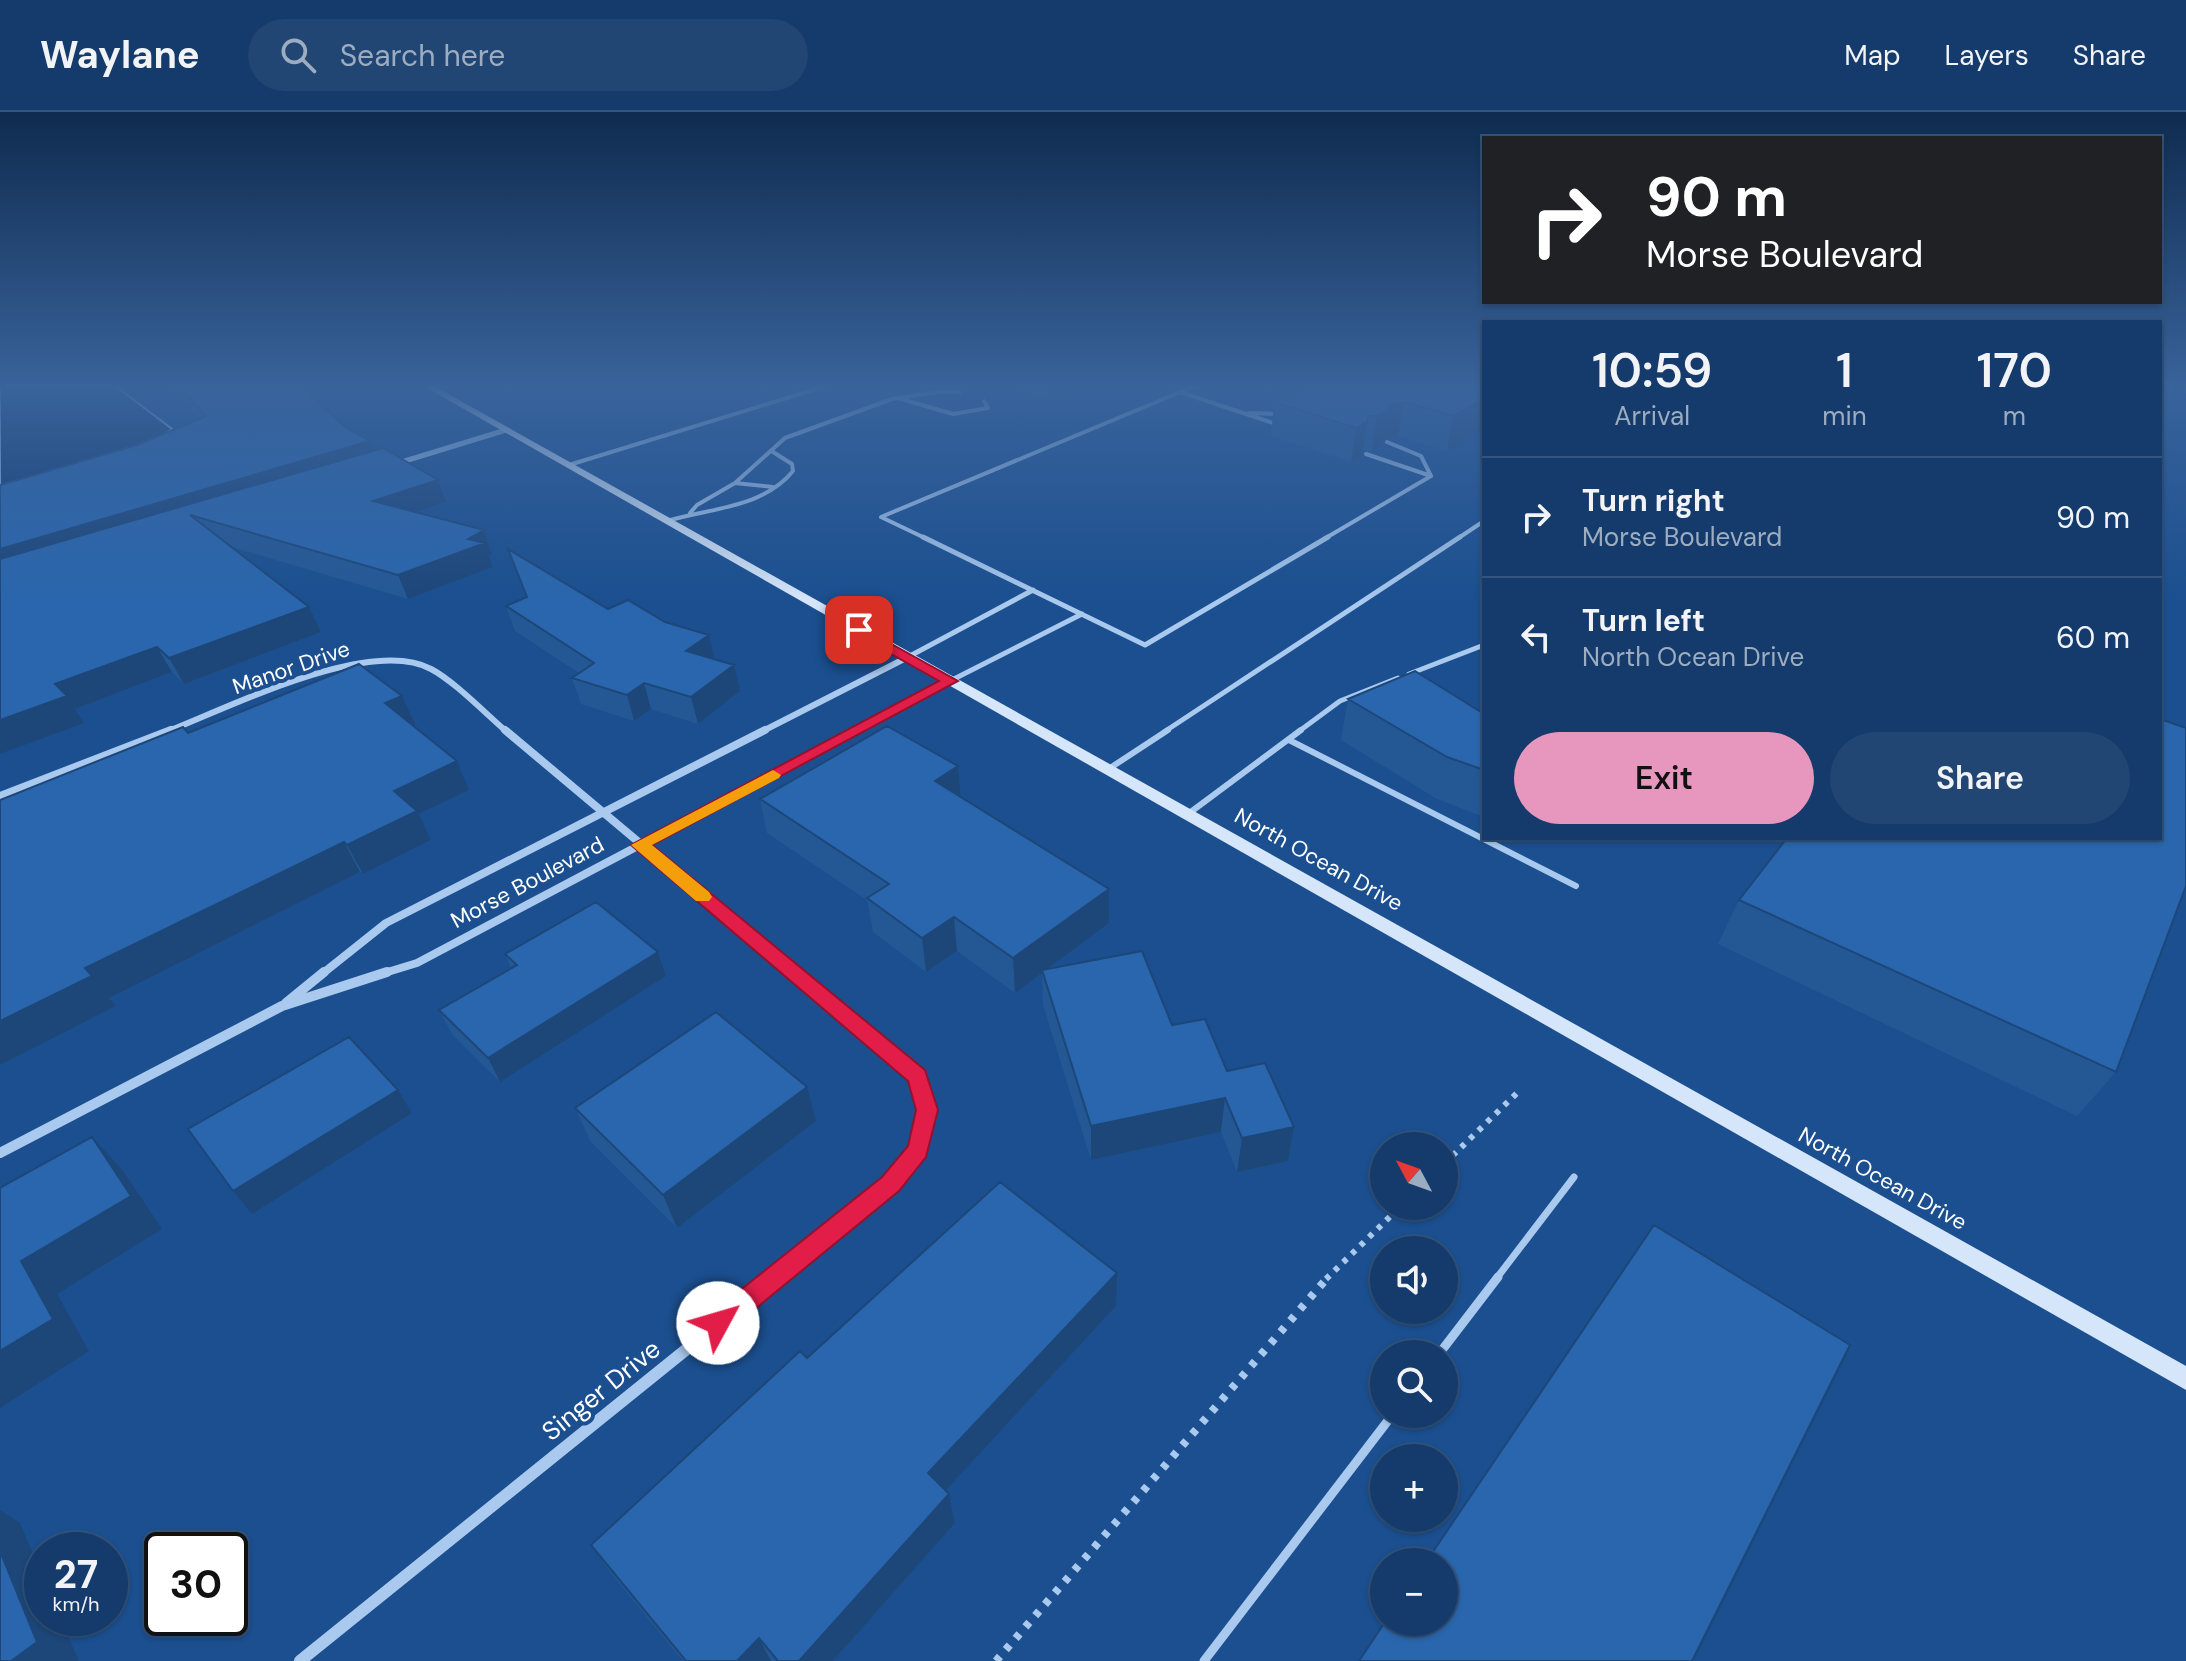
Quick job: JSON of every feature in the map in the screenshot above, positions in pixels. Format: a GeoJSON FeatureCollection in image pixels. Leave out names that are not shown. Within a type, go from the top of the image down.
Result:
{"type":"FeatureCollection","features":[{"type":"Feature","properties":{"kind":"main road","name":"North Ocean Drive"},"geometry":{"type":"LineString","coordinates":[[554,457],[2186,1379]]}},
{"type":"Feature","properties":{"kind":"street"},"geometry":{"type":"LineString","coordinates":[[386,466],[415,457]]}},
{"type":"Feature","properties":{"kind":"street","name":"Morse Boulevard"},"geometry":{"type":"LineString","coordinates":[[282,1006],[386,923],[908,657]]}},
{"type":"Feature","properties":{"kind":"street","name":"Manor Drive"},"geometry":{"type":"LineString","coordinates":[[0,796],[332,668],[365,660],[413,661],[432,669],[640,845]]}},
{"type":"Feature","properties":{"kind":"street","name":"Morse Boulevard"},"geometry":{"type":"LineString","coordinates":[[0,1153],[282,1006],[417,963],[950,681]]}},
{"type":"Feature","properties":{"kind":"street","name":"Singer Drive"},"geometry":{"type":"LineString","coordinates":[[300,1661],[891,1184],[918,1150],[927,1110],[917,1076],[640,845]]}},
{"type":"Feature","properties":{"kind":"lane"},"geometry":{"type":"LineString","coordinates":[[568,465],[592,457]]}},
{"type":"Feature","properties":{"kind":"lane"},"geometry":{"type":"LineString","coordinates":[[690,513],[697,505],[735,483],[762,457]]}},
{"type":"Feature","properties":{"kind":"lane"},"geometry":{"type":"LineString","coordinates":[[667,521],[690,513],[709,512],[786,483],[793,471],[784,457]]}},
{"type":"Feature","properties":{"kind":"lane"},"geometry":{"type":"LineString","coordinates":[[1024,457],[881,517],[1145,645],[1431,476]]}},
{"type":"Feature","properties":{"kind":"lane"},"geometry":{"type":"LineString","coordinates":[[1376,457],[1431,476]]}},
{"type":"Feature","properties":{"kind":"lane"},"geometry":{"type":"LineString","coordinates":[[1424,457],[1430,464],[1431,476]]}},
{"type":"Feature","properties":{"kind":"lane"},"geometry":{"type":"LineString","coordinates":[[735,483],[777,487]]}},
{"type":"Feature","properties":{"kind":"lane"},"geometry":{"type":"LineString","coordinates":[[1107,770],[1482,522]]}},
{"type":"Feature","properties":{"kind":"lane"},"geometry":{"type":"LineString","coordinates":[[908,657],[1033,590]]}},
{"type":"Feature","properties":{"kind":"lane"},"geometry":{"type":"LineString","coordinates":[[950,681],[1082,614]]}},
{"type":"Feature","properties":{"kind":"lane"},"geometry":{"type":"LineString","coordinates":[[1187,815],[1340,701],[1482,646]]}},
{"type":"Feature","properties":{"kind":"lane"},"geometry":{"type":"LineString","coordinates":[[1289,740],[1482,838]]}},
{"type":"Feature","properties":{"kind":"lane"},"geometry":{"type":"LineString","coordinates":[[1486,840],[1576,886]]}},
{"type":"Feature","properties":{"kind":"lane"},"geometry":{"type":"LineString","coordinates":[[1450,1340],[1574,1177]]}},
{"type":"Feature","properties":{"kind":"lane"},"geometry":{"type":"LineString","coordinates":[[1204,1661],[1382,1428]]}},
{"type":"Feature","properties":{"kind":"path"},"geometry":{"type":"LineString","coordinates":[[1458,1150],[1517,1093]]}},
{"type":"Feature","properties":{"kind":"path"},"geometry":{"type":"LineString","coordinates":[[996,1661],[1316,1289],[1387,1220]]}},
{"type":"Feature","properties":{"kind":"water"},"geometry":{"type":"Polygon","coordinates":[[[0,457],[128,457],[122,461],[0,494],[0,457]]]}},
{"type":"Feature","properties":{"kind":"building"},"geometry":{"type":"Polygon","coordinates":[[[95,457],[314,457],[0,549],[0,485],[95,457]]]}},
{"type":"Feature","properties":{"kind":"building"},"geometry":{"type":"Polygon","coordinates":[[[351,457],[399,457],[438,480],[373,501],[484,530],[468,539],[485,543],[398,575],[190,515],[309,607],[169,658],[157,647],[55,684],[67,696],[0,720],[0,559],[351,457]]]}},
{"type":"Feature","properties":{"kind":"building"},"geometry":{"type":"Polygon","coordinates":[[[508,549],[608,609],[628,600],[665,622],[709,635],[686,651],[734,665],[691,697],[644,683],[627,695],[572,678],[594,663],[506,606],[527,597],[508,549]]]}},
{"type":"Feature","properties":{"kind":"building"},"geometry":{"type":"Polygon","coordinates":[[[359,664],[402,696],[385,703],[457,761],[394,791],[417,811],[347,845],[344,842],[85,968],[92,976],[0,1021],[0,800],[183,727],[188,733],[359,664]]]}},
{"type":"Feature","properties":{"kind":"building"},"geometry":{"type":"Polygon","coordinates":[[[1415,671],[1482,713],[1482,769],[1447,757],[1348,699],[1415,671]]]}},
{"type":"Feature","properties":{"kind":"building"},"geometry":{"type":"Polygon","coordinates":[[[2162,720],[2186,728],[2186,886],[2116,1072],[1739,900],[1785,840],[2162,840],[2162,720]]]}},
{"type":"Feature","properties":{"kind":"building"},"geometry":{"type":"Polygon","coordinates":[[[887,726],[958,766],[935,781],[1109,889],[1013,958],[954,917],[922,938],[867,898],[889,884],[760,799],[887,726]]]}},
{"type":"Feature","properties":{"kind":"building"},"geometry":{"type":"Polygon","coordinates":[[[596,902],[658,952],[488,1058],[439,1010],[517,965],[505,954],[596,902]]]}},
{"type":"Feature","properties":{"kind":"building"},"geometry":{"type":"Polygon","coordinates":[[[1142,951],[1172,1025],[1205,1019],[1227,1071],[1265,1063],[1294,1127],[1242,1138],[1225,1098],[1091,1126],[1042,970],[1142,951]]]}},
{"type":"Feature","properties":{"kind":"building"},"geometry":{"type":"Polygon","coordinates":[[[716,1012],[807,1087],[663,1195],[575,1108],[716,1012]]]}},
{"type":"Feature","properties":{"kind":"building"},"geometry":{"type":"Polygon","coordinates":[[[349,1037],[398,1090],[233,1191],[188,1129],[349,1037]]]}},
{"type":"Feature","properties":{"kind":"building"},"geometry":{"type":"Polygon","coordinates":[[[92,1137],[131,1196],[21,1261],[53,1319],[0,1351],[0,1188],[92,1137]]]}},
{"type":"Feature","properties":{"kind":"building"},"geometry":{"type":"Polygon","coordinates":[[[1000,1182],[1117,1273],[928,1473],[949,1494],[799,1661],[778,1661],[759,1638],[737,1661],[686,1661],[591,1545],[800,1351],[807,1358],[1000,1182]]]}},
{"type":"Feature","properties":{"kind":"building"},"geometry":{"type":"Polygon","coordinates":[[[1654,1225],[1850,1345],[1692,1661],[1359,1661],[1376,1636],[1458,1636],[1458,1548],[1435,1548],[1446,1532],[1458,1532],[1458,1515],[1654,1225]]]}},
{"type":"Feature","properties":{"kind":"building"},"geometry":{"type":"Polygon","coordinates":[[[0,1551],[24,1610],[24,1636],[35,1636],[37,1642],[11,1661],[0,1661],[0,1551]]]}},
{"type":"Feature","properties":{"kind":"slow traffic"},"geometry":{"type":"LineString","coordinates":[[703,897],[640,845],[773,775]]}},
{"type":"Feature","properties":{"kind":"route"},"geometry":{"type":"LineString","coordinates":[[718,1323],[891,1184],[918,1150],[927,1110],[917,1076],[640,845],[950,681],[859,630]]}}]}
